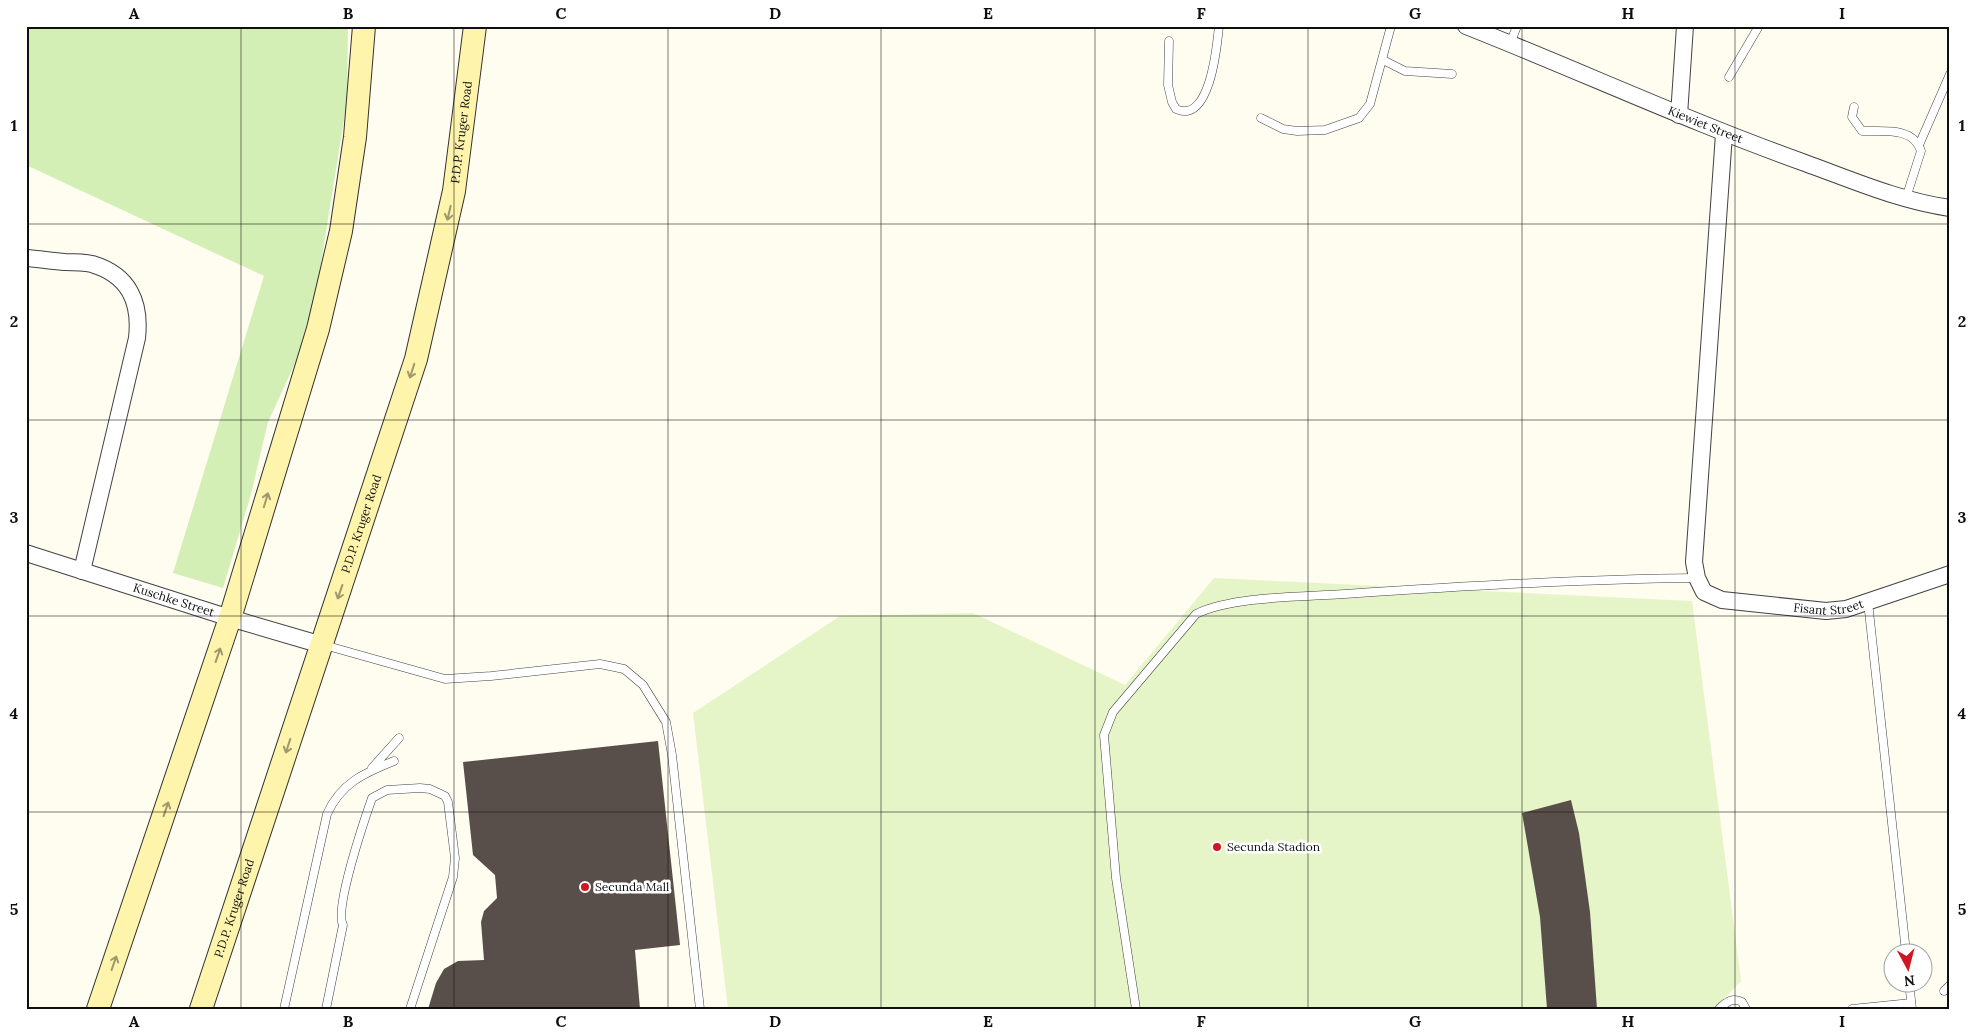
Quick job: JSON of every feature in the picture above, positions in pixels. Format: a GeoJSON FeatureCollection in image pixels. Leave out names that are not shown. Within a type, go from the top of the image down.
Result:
{"type":"FeatureCollection","features":[{"type":"Feature","properties":{"kind":"street"},"geometry":{"type":"LineString","coordinates":[[98,1009],[230,618],[318,328],[342,231],[356,137],[364,26]]}},
{"type":"Feature","properties":{"kind":"street","name":"P.D.P. Kruger Road"},"geometry":{"type":"LineString","coordinates":[[201,1009],[416,359],[454,191],[475,26]]}},
{"type":"Feature","properties":{"kind":"street","name":"Kiewiet Street"},"geometry":{"type":"LineString","coordinates":[[1466,26],[1724,134],[1882,191],[1934,206],[1950,208]]}},
{"type":"Feature","properties":{"kind":"street"},"geometry":{"type":"LineString","coordinates":[[1679,115],[1685,26]]}},
{"type":"Feature","properties":{"kind":"street"},"geometry":{"type":"LineString","coordinates":[[1700,585],[1694,562],[1724,134]]}},
{"type":"Feature","properties":{"kind":"street"},"geometry":{"type":"LineString","coordinates":[[26,258],[90,264],[106,270],[124,283],[133,296],[137,308],[139,322],[137,338],[82,571]]}},
{"type":"Feature","properties":{"kind":"street","name":"Kuschke Street"},"geometry":{"type":"LineString","coordinates":[[26,553],[230,618],[322,645]]}},
{"type":"Feature","properties":{"kind":"street","name":"Fisant Street"},"geometry":{"type":"LineString","coordinates":[[1700,585],[1722,600],[1826,611],[1846,609],[1950,574]]}},
{"type":"Feature","properties":{"kind":"lane"},"geometry":{"type":"LineString","coordinates":[[1169,41],[1169,92],[1176,109],[1182,112],[1188,111],[1200,104],[1207,91],[1217,45],[1218,26]]}},
{"type":"Feature","properties":{"kind":"lane"},"geometry":{"type":"LineString","coordinates":[[1261,118],[1284,129],[1325,130],[1359,118],[1370,104],[1391,26]]}},
{"type":"Feature","properties":{"kind":"lane"},"geometry":{"type":"LineString","coordinates":[[1510,44],[1517,26]]}},
{"type":"Feature","properties":{"kind":"lane"},"geometry":{"type":"LineString","coordinates":[[1729,77],[1759,26]]}},
{"type":"Feature","properties":{"kind":"lane"},"geometry":{"type":"LineString","coordinates":[[1383,60],[1405,71],[1452,74]]}},
{"type":"Feature","properties":{"kind":"lane"},"geometry":{"type":"LineString","coordinates":[[1919,145],[1950,74]]}},
{"type":"Feature","properties":{"kind":"lane"},"geometry":{"type":"LineString","coordinates":[[1854,107],[1852,117],[1862,131],[1904,133],[1913,138],[1919,145],[1921,151],[1906,198]]}},
{"type":"Feature","properties":{"kind":"lane"},"geometry":{"type":"LineString","coordinates":[[1136,1009],[1116,878],[1104,735],[1113,712],[1196,614],[1209,607],[1279,598],[1476,585],[1619,579],[1700,585]]}},
{"type":"Feature","properties":{"kind":"lane"},"geometry":{"type":"LineString","coordinates":[[1868,602],[1905,942]]}},
{"type":"Feature","properties":{"kind":"lane"},"geometry":{"type":"LineString","coordinates":[[322,645],[445,679],[600,664],[624,669],[643,686],[666,722],[671,747],[700,1009]]}},
{"type":"Feature","properties":{"kind":"lane"},"geometry":{"type":"LineString","coordinates":[[284,1009],[327,814],[338,794],[369,771],[399,738]]}},
{"type":"Feature","properties":{"kind":"lane"},"geometry":{"type":"LineString","coordinates":[[369,771],[394,761]]}},
{"type":"Feature","properties":{"kind":"lane"},"geometry":{"type":"LineString","coordinates":[[326,1009],[343,924],[341,918],[347,880],[372,798],[387,790],[420,788],[439,792],[448,802],[456,858],[453,877],[410,1009]]}},
{"type":"Feature","properties":{"kind":"lane"},"geometry":{"type":"LineString","coordinates":[[1944,991],[1950,985]]}},
{"type":"Feature","properties":{"kind":"lane"},"geometry":{"type":"LineString","coordinates":[[1852,1009],[1912,1006],[1910,992]]}},
{"type":"Feature","properties":{"kind":"lane"},"geometry":{"type":"LineString","coordinates":[[1719,1009],[1729,1001],[1735,1000],[1742,1002],[1746,1009]]}},
{"type":"Feature","properties":{"kind":"green space"},"geometry":{"type":"Polygon","coordinates":[[[26,26],[348,26],[347,101],[317,288],[297,359],[268,422],[251,494],[223,588],[173,573],[264,276],[26,165],[26,26]]]}},
{"type":"Feature","properties":{"kind":"green space","name":"Secunda Stadion"},"geometry":{"type":"Polygon","coordinates":[[[1214,578],[1692,601],[1741,981],[1714,1009],[728,1009],[693,713],[840,616],[973,613],[1125,685],[1214,578]]]}},
{"type":"Feature","properties":{"kind":"building","name":"Secunda Mall"},"geometry":{"type":"Polygon","coordinates":[[[658,741],[680,945],[635,950],[640,1009],[428,1009],[436,983],[444,969],[458,961],[484,960],[481,922],[484,911],[497,898],[495,875],[473,855],[463,762],[658,741]]]}},
{"type":"Feature","properties":{"kind":"building"},"geometry":{"type":"Polygon","coordinates":[[[1571,800],[1579,833],[1590,912],[1597,1009],[1547,1009],[1540,917],[1522,813],[1571,800]]]}},
{"type":"Feature","properties":{"kind":"place","name":"Secunda Stadion"},"geometry":{"type":"Point","coordinates":[1217,847]}},
{"type":"Feature","properties":{"kind":"place","name":"Secunda Mall"},"geometry":{"type":"Point","coordinates":[585,887]}}]}
